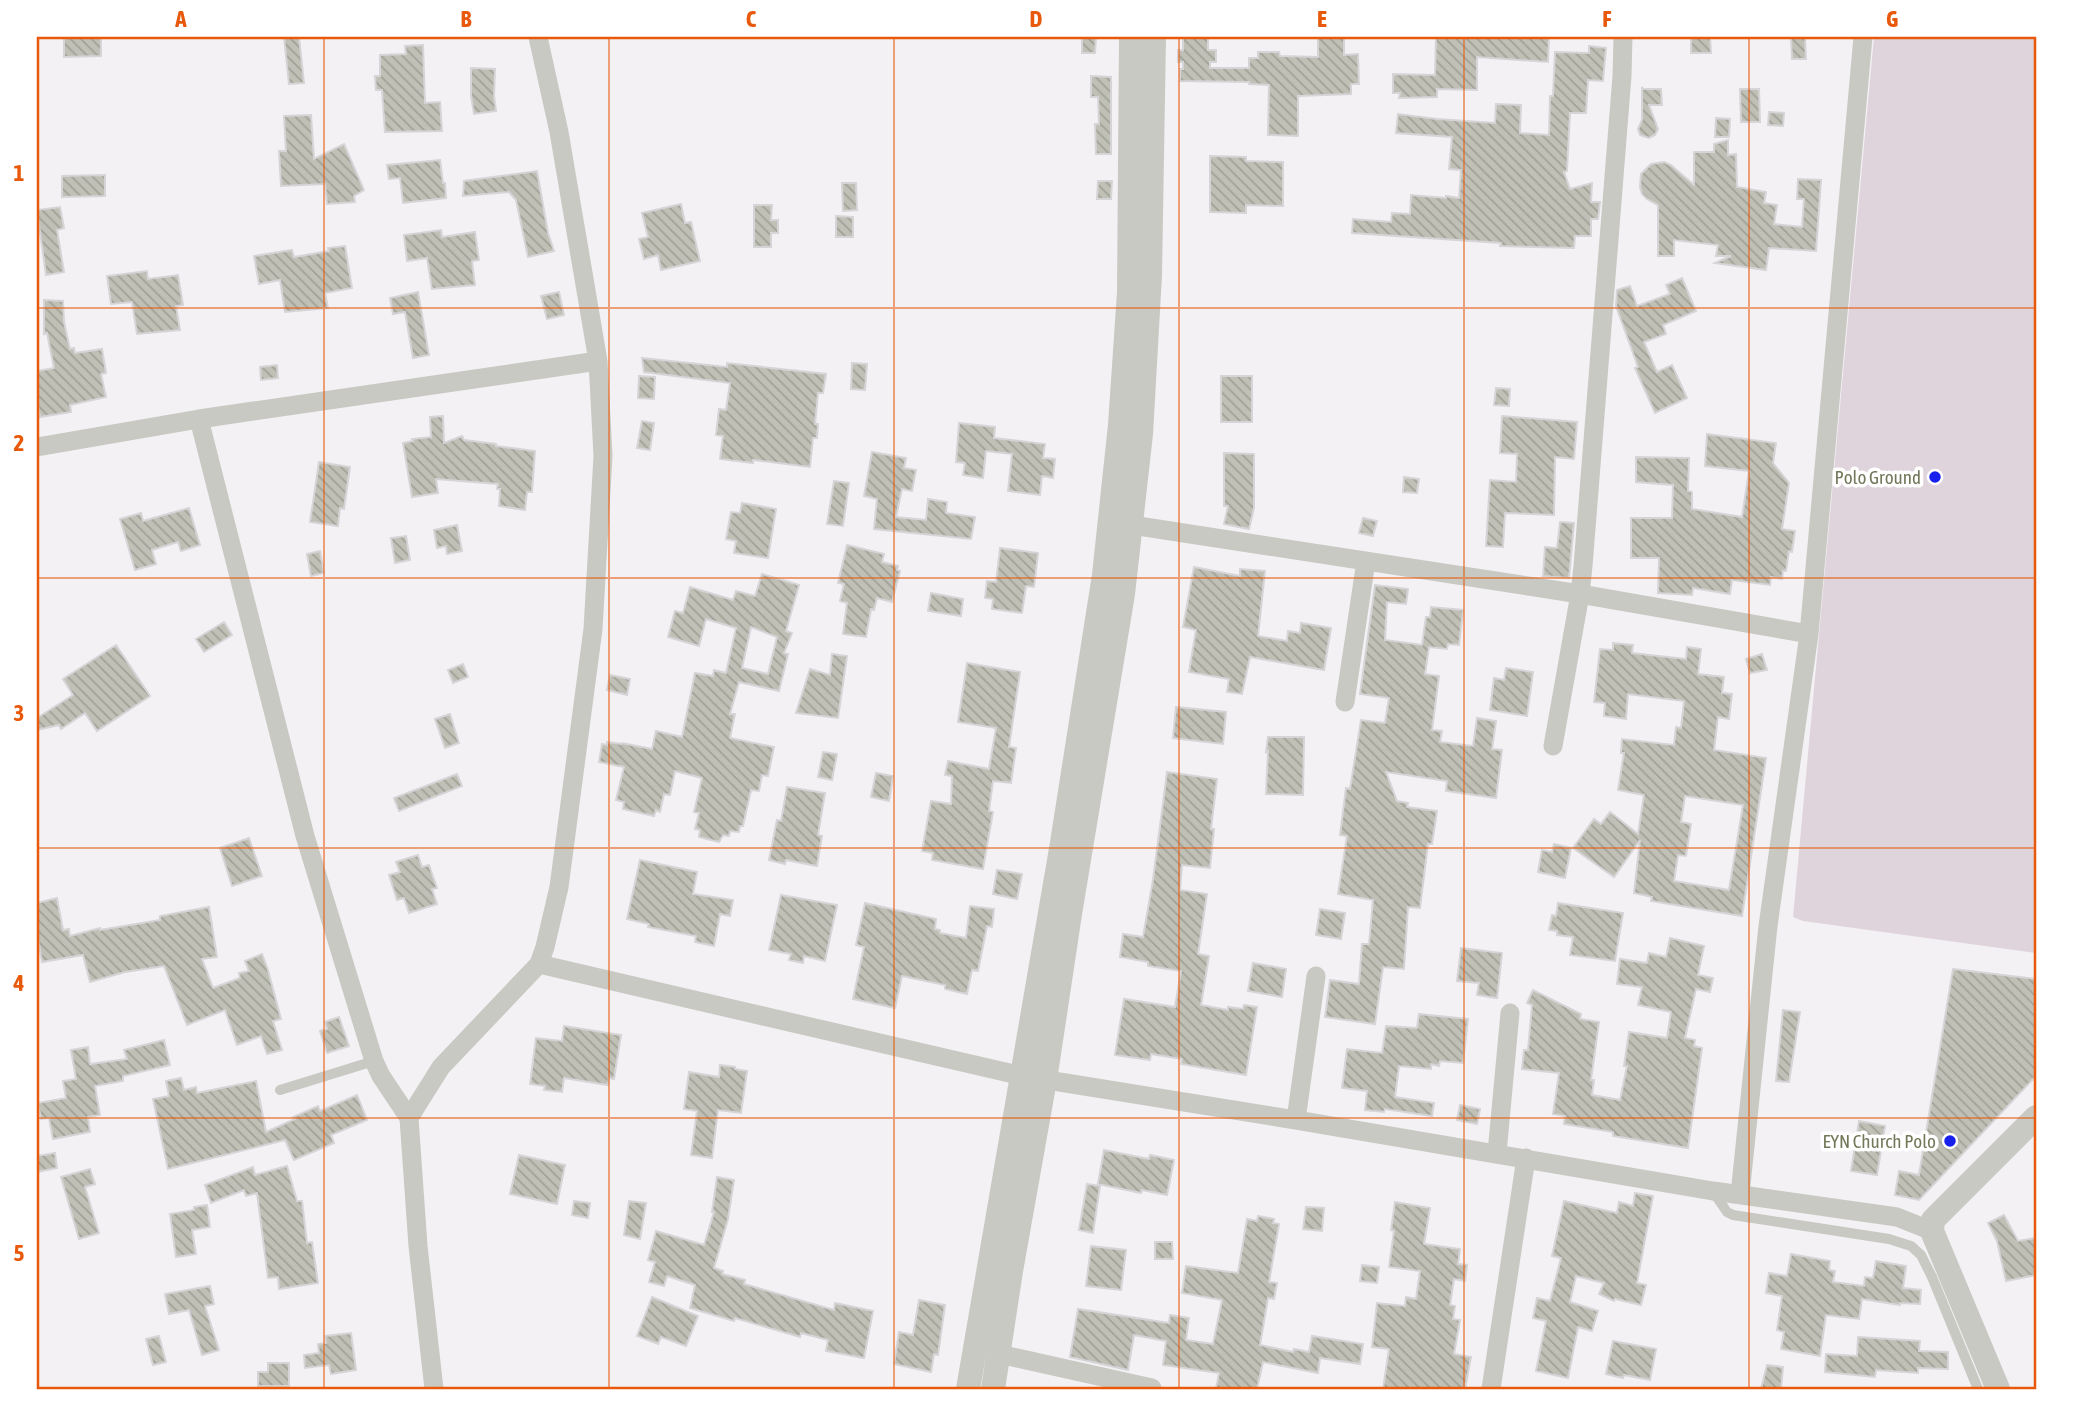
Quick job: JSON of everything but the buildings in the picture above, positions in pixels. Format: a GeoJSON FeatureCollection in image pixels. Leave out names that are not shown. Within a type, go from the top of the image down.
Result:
{"type":"FeatureCollection","features":[{"type":"Feature","properties":{"kind":"street"},"geometry":{"type":"LineString","coordinates":[[409,1118],[441,1068],[539,964],[559,887],[593,629],[603,456],[598,361],[559,132],[538,37]]}},
{"type":"Feature","properties":{"kind":"street"},"geometry":{"type":"LineString","coordinates":[[1120,523],[1120,425],[1129,292],[1131,37]]}},
{"type":"Feature","properties":{"kind":"street"},"geometry":{"type":"LineString","coordinates":[[993,1389],[1011,1272],[1063,835],[1104,575],[1120,523],[1141,433],[1150,275],[1153,37]]}},
{"type":"Feature","properties":{"kind":"street"},"geometry":{"type":"LineString","coordinates":[[1553,746],[1580,594],[1623,37]]}},
{"type":"Feature","properties":{"kind":"street"},"geometry":{"type":"LineString","coordinates":[[1740,1194],[1768,926],[1808,634],[1863,37]]}},
{"type":"Feature","properties":{"kind":"street"},"geometry":{"type":"LineString","coordinates":[[37,447],[199,419],[598,361]]}},
{"type":"Feature","properties":{"kind":"street"},"geometry":{"type":"LineString","coordinates":[[199,419],[305,836],[374,1062],[409,1118],[418,1246],[434,1389]]}},
{"type":"Feature","properties":{"kind":"street"},"geometry":{"type":"LineString","coordinates":[[1120,523],[1580,594],[1808,634]]}},
{"type":"Feature","properties":{"kind":"street"},"geometry":{"type":"LineString","coordinates":[[1345,702],[1366,561]]}},
{"type":"Feature","properties":{"kind":"street"},"geometry":{"type":"LineString","coordinates":[[539,964],[1033,1078],[1296,1119],[1713,1191],[1897,1217],[1932,1231]]}},
{"type":"Feature","properties":{"kind":"street"},"geometry":{"type":"LineString","coordinates":[[1296,1119],[1316,976]]}},
{"type":"Feature","properties":{"kind":"street"},"geometry":{"type":"LineString","coordinates":[[1497,1153],[1510,1013]]}},
{"type":"Feature","properties":{"kind":"street"},"geometry":{"type":"LineString","coordinates":[[968,1389],[1033,1078]]}},
{"type":"Feature","properties":{"kind":"street"},"geometry":{"type":"LineString","coordinates":[[1987,1387],[1932,1231],[1933,1220],[2036,1117]]}},
{"type":"Feature","properties":{"kind":"street"},"geometry":{"type":"LineString","coordinates":[[1491,1389],[1526,1158]]}},
{"type":"Feature","properties":{"kind":"street"},"geometry":{"type":"LineString","coordinates":[[999,1354],[1152,1388]]}},
{"type":"Feature","properties":{"kind":"lane"},"geometry":{"type":"LineString","coordinates":[[280,1090],[374,1062]]}},
{"type":"Feature","properties":{"kind":"lane"},"geometry":{"type":"LineString","coordinates":[[1713,1191],[1727,1212],[1733,1216],[1889,1239],[1910,1246],[1921,1255],[1987,1387]]}},
{"type":"Feature","properties":{"kind":"lane"},"geometry":{"type":"LineString","coordinates":[[1840,1233],[1845,1209]]}},
{"type":"Feature","properties":{"kind":"lane"},"geometry":{"type":"LineString","coordinates":[[1889,1239],[1897,1217]]}},
{"type":"Feature","properties":{"kind":"shaded area","name":"Polo Ground"},"geometry":{"type":"Polygon","coordinates":[[[1874,37],[2036,37],[2036,953],[1803,921],[1793,917],[1874,37]]]}},
{"type":"Feature","properties":{"kind":"place","name":"Polo Ground"},"geometry":{"type":"Point","coordinates":[1935,477]}},
{"type":"Feature","properties":{"kind":"place","name":"EYN Church Polo"},"geometry":{"type":"Point","coordinates":[1950,1141]}}]}
